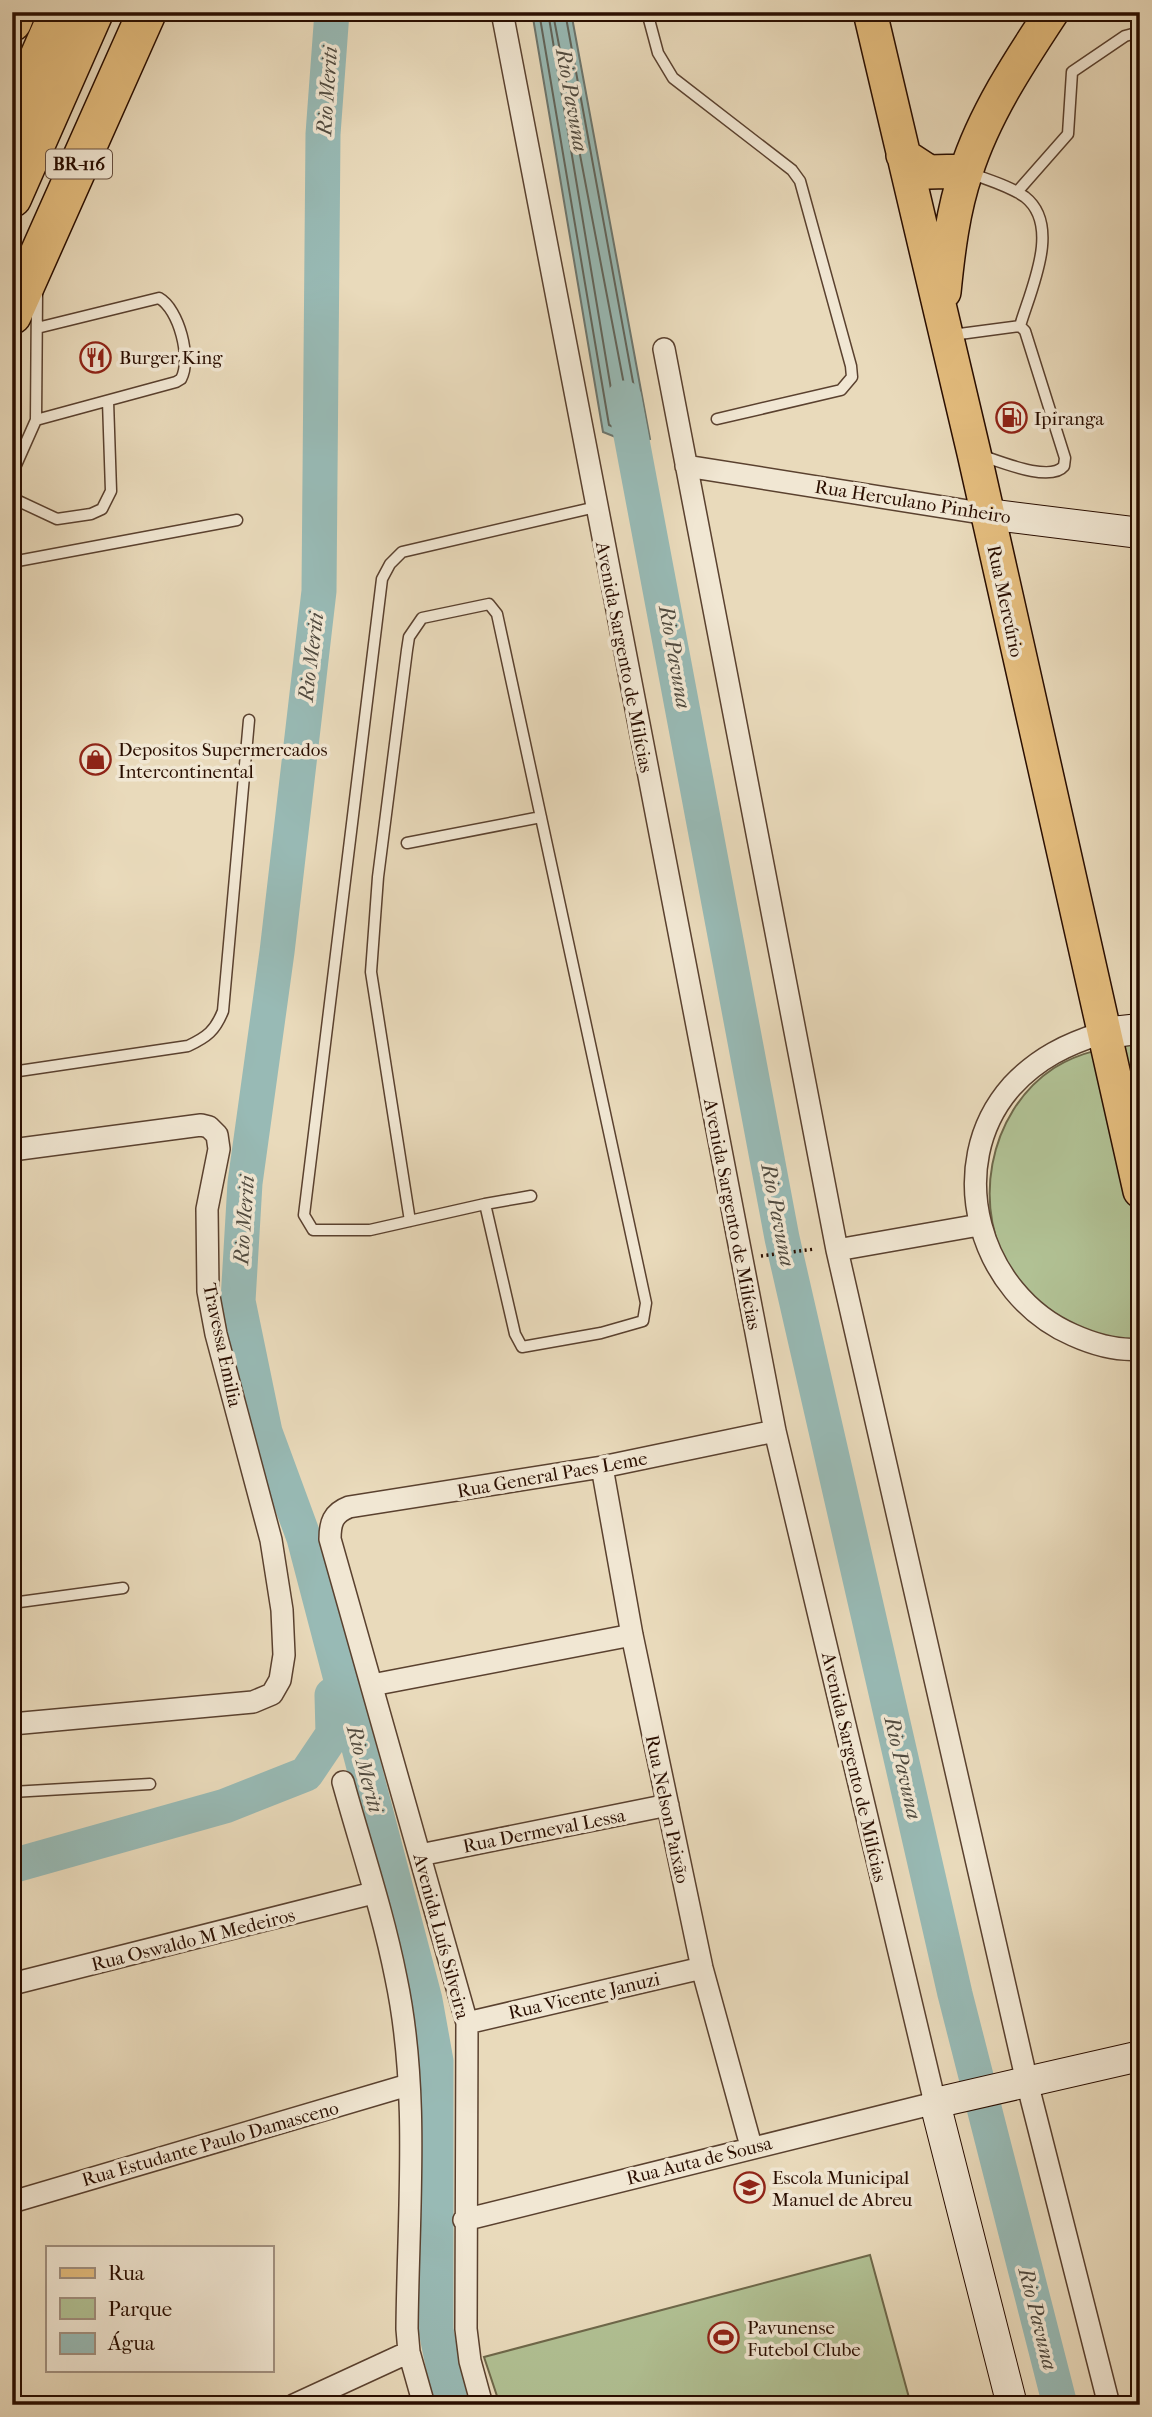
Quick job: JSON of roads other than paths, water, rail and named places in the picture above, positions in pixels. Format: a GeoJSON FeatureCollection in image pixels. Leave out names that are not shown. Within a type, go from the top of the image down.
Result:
{"type":"FeatureCollection","features":[{"type":"Feature","properties":{"kind":"highway"},"geometry":{"type":"LineString","coordinates":[[12,22],[16,12]]}},
{"type":"Feature","properties":{"kind":"highway"},"geometry":{"type":"LineString","coordinates":[[12,119],[60,12]]}},
{"type":"Feature","properties":{"kind":"highway","name":"BR-116"},"geometry":{"type":"LineString","coordinates":[[12,198],[94,12]]}},
{"type":"Feature","properties":{"kind":"highway","name":"BR-116"},"geometry":{"type":"LineString","coordinates":[[24,322],[37,259],[147,12]]}},
{"type":"Feature","properties":{"kind":"main road","name":"Rua Mercúrio"},"geometry":{"type":"LineString","coordinates":[[870,12],[974,453],[1102,1032],[1140,1191]]}},
{"type":"Feature","properties":{"kind":"main road"},"geometry":{"type":"LineString","coordinates":[[943,327],[952,234],[966,171],[993,109],[1052,12]]}},
{"type":"Feature","properties":{"kind":"main road"},"geometry":{"type":"LineString","coordinates":[[903,155],[929,172],[966,171]]}},
{"type":"Feature","properties":{"kind":"street","name":"Avenida Sargento de Milícias"},"geometry":{"type":"LineString","coordinates":[[502,12],[775,1431],[943,2101],[1012,2405]]}},
{"type":"Feature","properties":{"kind":"street"},"geometry":{"type":"LineString","coordinates":[[664,349],[837,1251],[1022,2084],[1109,2405]]}},
{"type":"Feature","properties":{"kind":"street","name":"Rua Herculano Pinheiro"},"geometry":{"type":"LineString","coordinates":[[686,466],[987,514],[1140,533]]}},
{"type":"Feature","properties":{"kind":"street"},"geometry":{"type":"LineString","coordinates":[[1140,1029],[1102,1032],[1068,1044],[1037,1063],[1011,1088],[992,1119],[979,1153],[975,1189],[979,1225],[994,1265],[1013,1291],[1053,1326],[1092,1344],[1140,1349]]}},
{"type":"Feature","properties":{"kind":"street","name":"Travessa Emilia"},"geometry":{"type":"LineString","coordinates":[[12,1150],[201,1125],[209,1127],[218,1135],[219,1149],[208,1209],[208,1291],[216,1334],[279,1574],[284,1655],[280,1680],[272,1694],[253,1702],[12,1724]]}},
{"type":"Feature","properties":{"kind":"street"},"geometry":{"type":"LineString","coordinates":[[837,1251],[979,1225]]}},
{"type":"Feature","properties":{"kind":"street","name":"Rua General Paes Leme"},"geometry":{"type":"LineString","coordinates":[[333,1519],[339,1511],[349,1507],[601,1467],[775,1431]]}},
{"type":"Feature","properties":{"kind":"street","name":"Rua Nelson Paixão"},"geometry":{"type":"LineString","coordinates":[[601,1467],[632,1634],[702,1968],[751,2146]]}},
{"type":"Feature","properties":{"kind":"street","name":"Avenida Luís Silveira"},"geometry":{"type":"LineString","coordinates":[[333,1519],[330,1539],[467,2023],[464,2220],[466,2329],[470,2361],[482,2405]]}},
{"type":"Feature","properties":{"kind":"street"},"geometry":{"type":"LineString","coordinates":[[372,1685],[632,1634]]}},
{"type":"Feature","properties":{"kind":"street"},"geometry":{"type":"LineString","coordinates":[[343,1782],[397,1978],[408,2085],[409,2351],[424,2405]]}},
{"type":"Feature","properties":{"kind":"street","name":"Rua Dermeval Lessa"},"geometry":{"type":"LineString","coordinates":[[419,1854],[668,1805]]}},
{"type":"Feature","properties":{"kind":"street","name":"Rua Oswaldo M Medeiros"},"geometry":{"type":"LineString","coordinates":[[12,1984],[373,1893]]}},
{"type":"Feature","properties":{"kind":"street","name":"Rua Vicente Januzi"},"geometry":{"type":"LineString","coordinates":[[467,2023],[702,1968]]}},
{"type":"Feature","properties":{"kind":"street"},"geometry":{"type":"LineString","coordinates":[[943,2101],[1140,2056]]}},
{"type":"Feature","properties":{"kind":"street","name":"Rua Estudante Paulo Damasceno"},"geometry":{"type":"LineString","coordinates":[[12,2202],[408,2085]]}},
{"type":"Feature","properties":{"kind":"street","name":"Rua Auta de Sousa"},"geometry":{"type":"LineString","coordinates":[[464,2220],[751,2146],[943,2101]]}},
{"type":"Feature","properties":{"kind":"street"},"geometry":{"type":"LineString","coordinates":[[294,2405],[409,2351]]}},
{"type":"Feature","properties":{"kind":"lane"},"geometry":{"type":"LineString","coordinates":[[647,12],[658,53],[673,78],[792,170],[800,181],[851,366],[852,377],[842,390],[718,419]]}},
{"type":"Feature","properties":{"kind":"lane"},"geometry":{"type":"LineString","coordinates":[[1017,192],[1068,134],[1072,72],[1125,36],[1140,32]]}},
{"type":"Feature","properties":{"kind":"lane"},"geometry":{"type":"LineString","coordinates":[[966,171],[1017,192],[1033,205],[1042,233],[1040,256],[1020,326],[1028,339],[1065,458],[1064,466],[1052,472],[1037,472],[974,453]]}},
{"type":"Feature","properties":{"kind":"lane"},"geometry":{"type":"LineString","coordinates":[[12,474],[36,420],[24,322],[159,298],[168,303],[176,314],[186,365],[181,379],[36,420]]}},
{"type":"Feature","properties":{"kind":"lane"},"geometry":{"type":"LineString","coordinates":[[943,327],[1020,326]]}},
{"type":"Feature","properties":{"kind":"lane"},"geometry":{"type":"LineString","coordinates":[[12,498],[57,519],[90,514],[102,509],[111,491],[108,401]]}},
{"type":"Feature","properties":{"kind":"lane"},"geometry":{"type":"LineString","coordinates":[[531,1196],[370,1230],[313,1230],[304,1215],[382,579],[390,564],[402,552],[596,507]]}},
{"type":"Feature","properties":{"kind":"lane"},"geometry":{"type":"LineString","coordinates":[[12,562],[237,520]]}},
{"type":"Feature","properties":{"kind":"lane"},"geometry":{"type":"LineString","coordinates":[[410,1221],[371,972],[378,877],[407,650],[410,636],[422,618],[433,613],[489,604],[497,614],[646,1303],[643,1321],[601,1333],[522,1347],[516,1334],[485,1204]]}},
{"type":"Feature","properties":{"kind":"lane"},"geometry":{"type":"LineString","coordinates":[[12,1072],[188,1046],[210,1035],[217,1025],[223,1011],[249,720]]}},
{"type":"Feature","properties":{"kind":"lane"},"geometry":{"type":"LineString","coordinates":[[407,843],[541,817]]}},
{"type":"Feature","properties":{"kind":"lane"},"geometry":{"type":"LineString","coordinates":[[12,1603],[123,1588]]}},
{"type":"Feature","properties":{"kind":"lane"},"geometry":{"type":"LineString","coordinates":[[12,1792],[150,1784]]}},
{"type":"Feature","properties":{"kind":"water"},"geometry":{"type":"Polygon","coordinates":[[[532,12],[571,12],[650,439],[633,444],[603,432],[532,12]]]}},
{"type":"Feature","properties":{"kind":"waterway","name":"Rio Meriti"},"geometry":{"type":"LineString","coordinates":[[332,12],[323,134],[319,591],[277,952],[245,1183],[238,1301],[265,1432],[304,1538],[425,2000],[436,2061],[436,2330],[451,2405]]}},
{"type":"Feature","properties":{"kind":"waterway","name":"Rio Pavuna"},"geometry":{"type":"LineString","coordinates":[[624,398],[782,1238],[955,1994],[1060,2405]]}},
{"type":"Feature","properties":{"kind":"waterway"},"geometry":{"type":"LineString","coordinates":[[12,1866],[225,1806],[306,1774],[333,1734],[332,1695]]}},
{"type":"Feature","properties":{"kind":"place","name":"Burger King"},"geometry":{"type":"Point","coordinates":[96,357]}},
{"type":"Feature","properties":{"kind":"place","name":"Ipiranga"},"geometry":{"type":"Point","coordinates":[1011,418]}},
{"type":"Feature","properties":{"kind":"place","name":"Depositos Supermercados Intercontinental"},"geometry":{"type":"Point","coordinates":[95,760]}},
{"type":"Feature","properties":{"kind":"place","name":"Escola Municipal Manuel de Abreu"},"geometry":{"type":"Point","coordinates":[749,2188]}},
{"type":"Feature","properties":{"kind":"place","name":"Pavunense Futebol Clube"},"geometry":{"type":"Point","coordinates":[724,2338]}}]}
